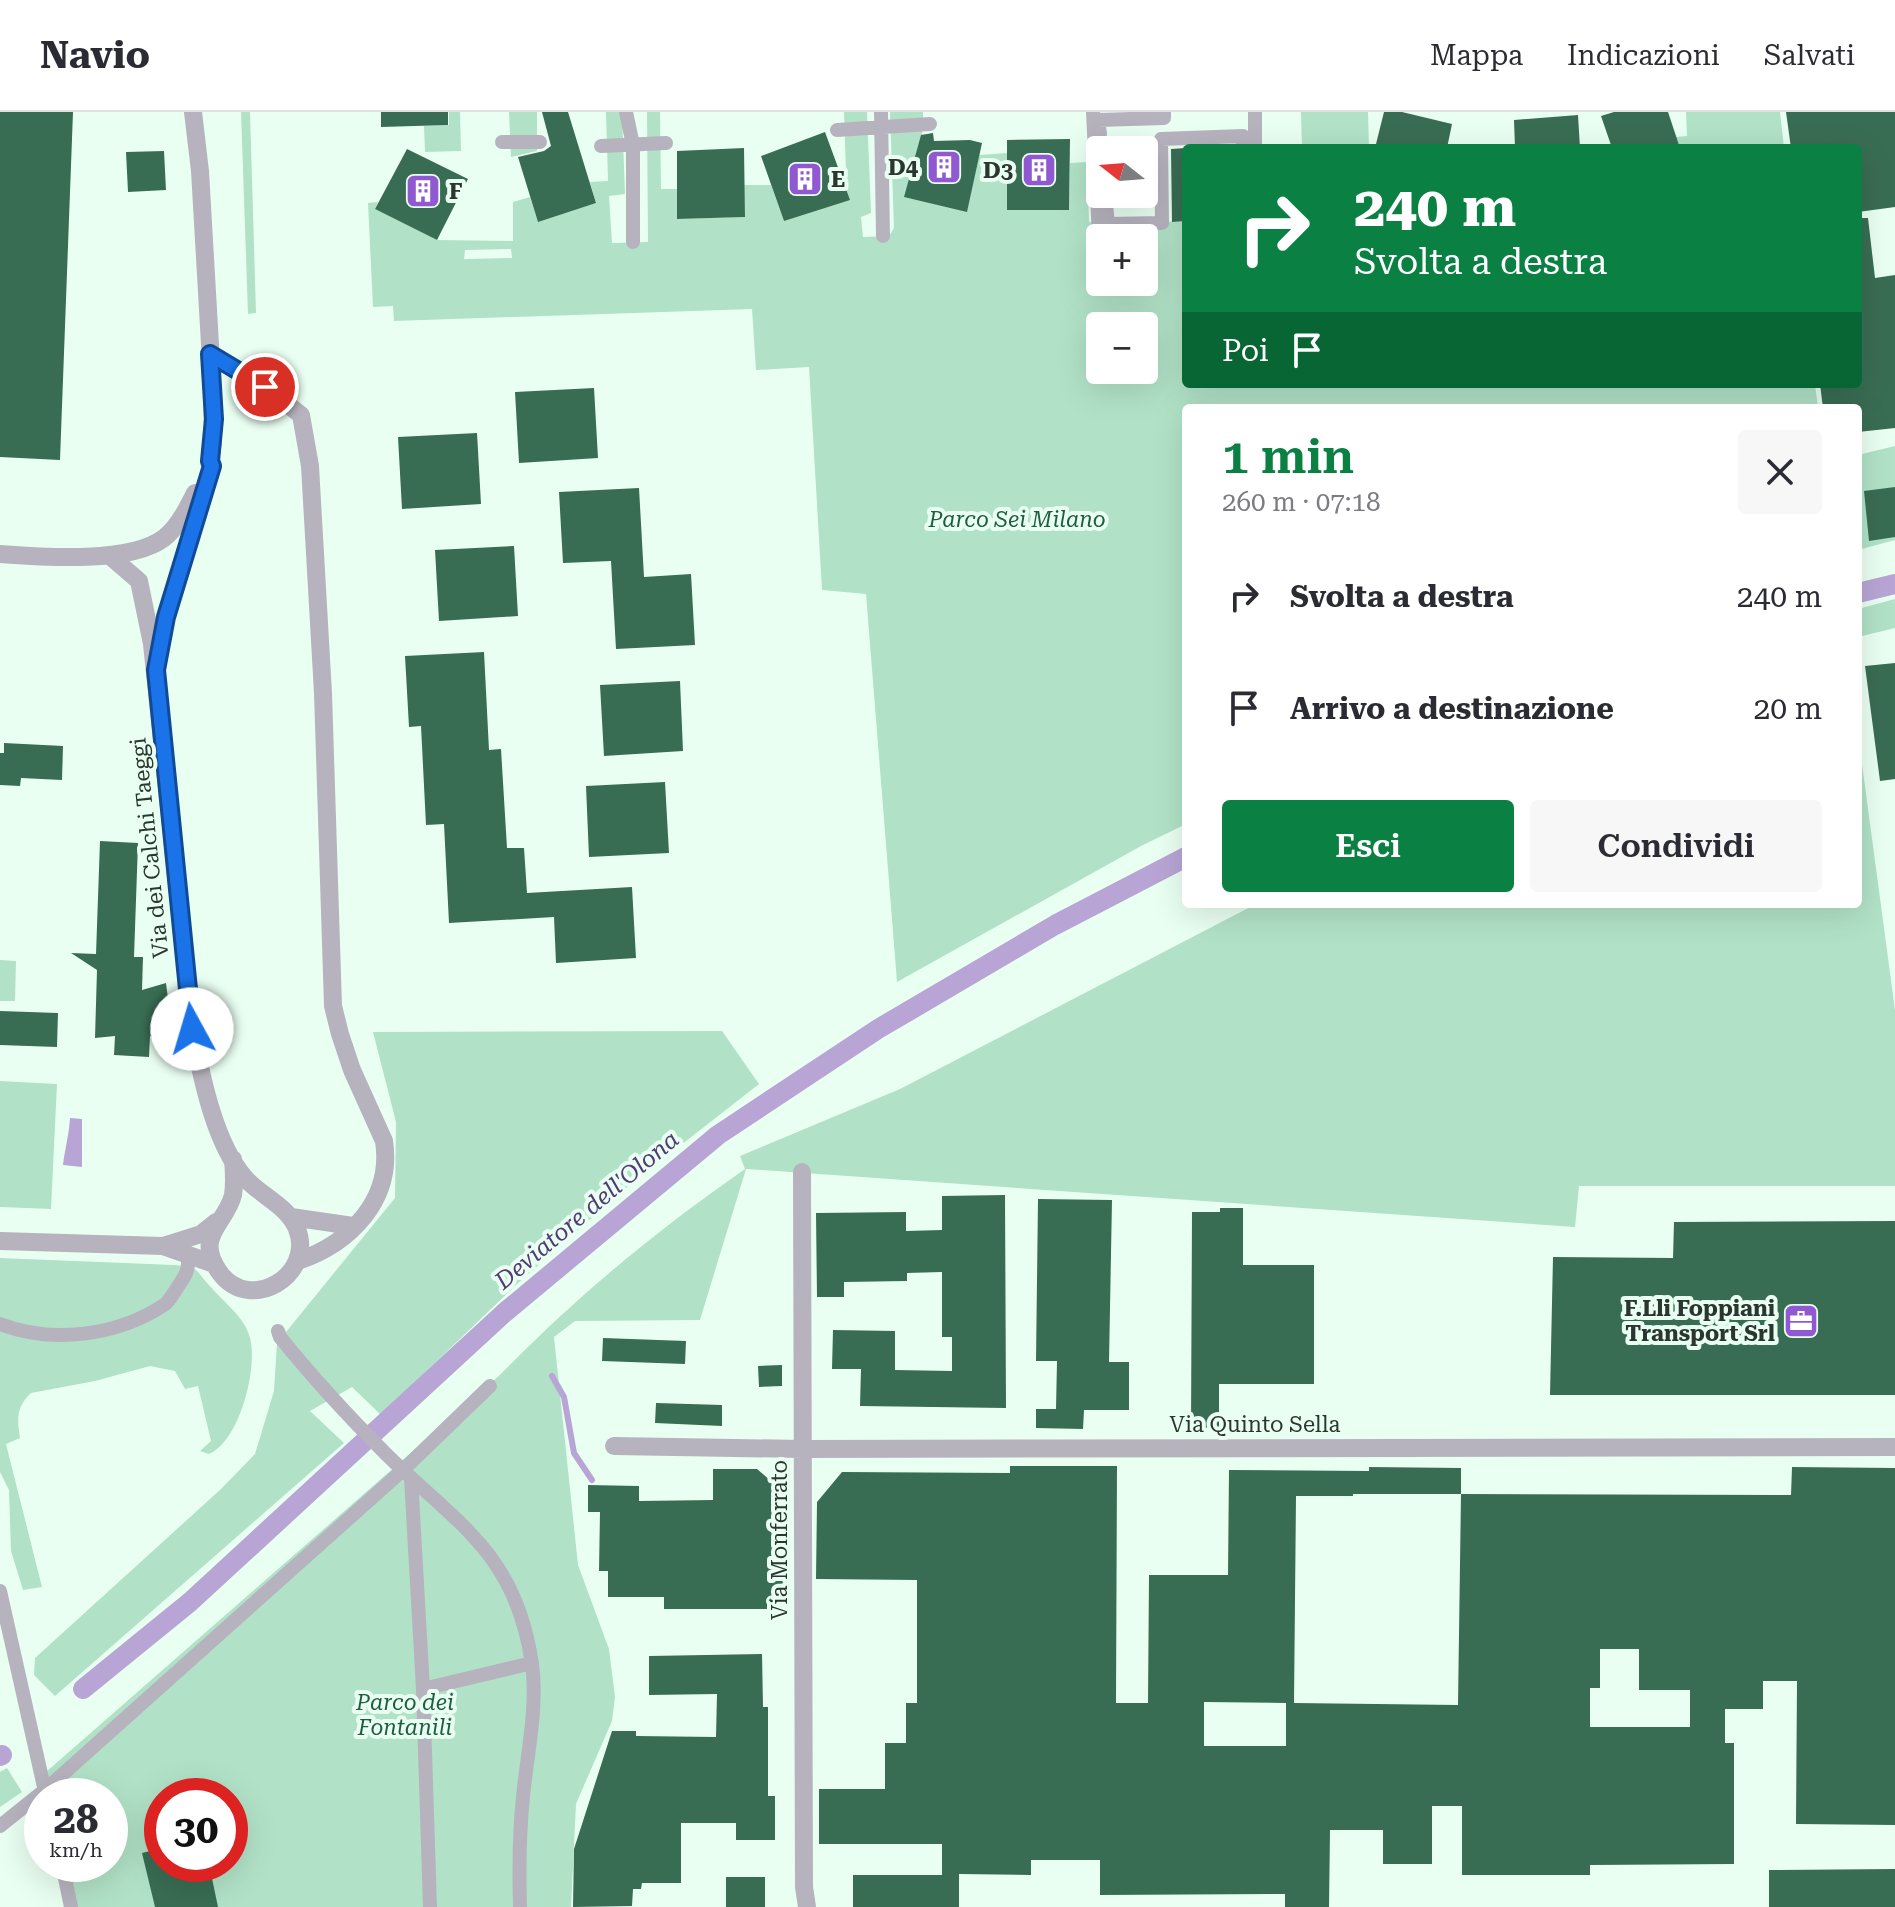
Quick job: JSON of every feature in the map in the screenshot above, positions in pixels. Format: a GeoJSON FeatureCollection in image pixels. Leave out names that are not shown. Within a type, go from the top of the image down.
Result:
{"type":"FeatureCollection","features":[{"type":"Feature","properties":{"kind":"street","name":"Via dei Calchi Taeggi"},"geometry":{"type":"LineString","coordinates":[[110,556],[138,550],[164,538],[186,512],[210,461],[214,419],[200,171],[193,112]]}},
{"type":"Feature","properties":{"kind":"street"},"geometry":{"type":"LineString","coordinates":[[626,112],[646,144],[633,242]]}},
{"type":"Feature","properties":{"kind":"street"},"geometry":{"type":"LineString","coordinates":[[1093,112],[1098,224]]}},
{"type":"Feature","properties":{"kind":"street"},"geometry":{"type":"LineString","coordinates":[[1100,136],[1098,120],[1164,118],[1164,112]]}},
{"type":"Feature","properties":{"kind":"street"},"geometry":{"type":"LineString","coordinates":[[1255,112],[1255,144]]}},
{"type":"Feature","properties":{"kind":"street"},"geometry":{"type":"LineString","coordinates":[[880,124],[883,236]]}},
{"type":"Feature","properties":{"kind":"street"},"geometry":{"type":"LineString","coordinates":[[841,130],[880,124],[926,125]]}},
{"type":"Feature","properties":{"kind":"street"},"geometry":{"type":"LineString","coordinates":[[1106,208],[1108,224],[1162,223],[1161,139],[1243,136],[1243,144]]}},
{"type":"Feature","properties":{"kind":"street"},"geometry":{"type":"LineString","coordinates":[[506,142],[539,142]]}},
{"type":"Feature","properties":{"kind":"street"},"geometry":{"type":"LineString","coordinates":[[604,146],[646,144]]}},
{"type":"Feature","properties":{"kind":"street"},"geometry":{"type":"LineString","coordinates":[[210,354],[265,387],[301,415],[310,466],[323,693],[333,1006],[340,1034],[384,1141],[387,1158],[379,1195],[368,1211],[341,1238],[298,1261]]}},
{"type":"Feature","properties":{"kind":"street","name":"Via dei Calchi Taeggi"},"geometry":{"type":"LineString","coordinates":[[156,670],[162,633],[212,466],[210,461]]}},
{"type":"Feature","properties":{"kind":"street"},"geometry":{"type":"LineString","coordinates":[[0,554],[110,556]]}},
{"type":"Feature","properties":{"kind":"street","name":"Via dei Calchi Taeggi"},"geometry":{"type":"LineString","coordinates":[[110,556],[139,581],[156,670],[192,1029],[200,1072],[220,1134],[243,1177],[285,1212]]}},
{"type":"Feature","properties":{"kind":"street","name":"Via dei Calchi Taeggi"},"geometry":{"type":"LineString","coordinates":[[214,1264],[210,1249],[211,1235],[232,1197],[233,1159]]}},
{"type":"Feature","properties":{"kind":"street","name":"Via Monferrato"},"geometry":{"type":"LineString","coordinates":[[802,1172],[804,1872],[807,1907]]}},
{"type":"Feature","properties":{"kind":"street"},"geometry":{"type":"LineString","coordinates":[[163,1246],[201,1234],[237,1204],[250,1200],[265,1201],[285,1212],[353,1226]]}},
{"type":"Feature","properties":{"kind":"street"},"geometry":{"type":"LineString","coordinates":[[0,1241],[163,1246],[214,1264],[222,1277],[235,1286],[264,1290],[279,1284],[298,1261],[298,1230],[285,1212]]}},
{"type":"Feature","properties":{"kind":"street"},"geometry":{"type":"LineString","coordinates":[[0,1324],[36,1333],[72,1334],[111,1330],[167,1304],[188,1271],[188,1263]]}},
{"type":"Feature","properties":{"kind":"street"},"geometry":{"type":"LineString","coordinates":[[278,1331],[326,1392],[407,1474],[457,1517],[502,1570],[518,1609],[532,1663],[534,1692],[518,1861],[520,1907]]}},
{"type":"Feature","properties":{"kind":"street"},"geometry":{"type":"LineString","coordinates":[[63,1778],[407,1474],[490,1386]]}},
{"type":"Feature","properties":{"kind":"street","name":"Via Quinto Sella"},"geometry":{"type":"LineString","coordinates":[[614,1446],[802,1449],[1895,1447]]}},
{"type":"Feature","properties":{"kind":"street"},"geometry":{"type":"LineString","coordinates":[[407,1474],[423,1689],[430,1907]]}},
{"type":"Feature","properties":{"kind":"street"},"geometry":{"type":"LineString","coordinates":[[0,1591],[43,1778]]}},
{"type":"Feature","properties":{"kind":"street"},"geometry":{"type":"LineString","coordinates":[[423,1689],[532,1663]]}},
{"type":"Feature","properties":{"kind":"street"},"geometry":{"type":"LineString","coordinates":[[0,1826],[24,1809]]}},
{"type":"Feature","properties":{"kind":"street"},"geometry":{"type":"LineString","coordinates":[[66,1882],[71,1907]]}},
{"type":"Feature","properties":{"kind":"green space"},"geometry":{"type":"Polygon","coordinates":[[[241,112],[250,112],[256,313],[248,314],[241,112]]]}},
{"type":"Feature","properties":{"kind":"green space"},"geometry":{"type":"Polygon","coordinates":[[[449,112],[460,112],[461,151],[425,152],[424,126],[449,125],[449,112]]]}},
{"type":"Feature","properties":{"kind":"green space"},"geometry":{"type":"Polygon","coordinates":[[[509,112],[537,112],[537,151],[511,157],[509,112]]]}},
{"type":"Feature","properties":{"kind":"green space","name":"Parco Sei Milano"},"geometry":{"type":"Polygon","coordinates":[[[606,112],[622,112],[625,194],[609,196],[612,243],[648,242],[647,112],[660,112],[661,189],[677,189],[677,219],[745,217],[744,185],[771,185],[784,221],[840,172],[846,172],[844,112],[867,112],[871,213],[861,217],[863,237],[889,236],[894,228],[890,112],[923,112],[923,129],[905,196],[979,155],[1007,153],[1069,210],[1070,163],[1086,162],[1089,222],[1182,221],[1182,388],[1816,388],[1818,404],[1182,404],[1182,826],[897,982],[866,594],[822,590],[809,367],[756,370],[752,309],[394,321],[393,306],[373,307],[368,203],[378,202],[375,209],[437,240],[513,241],[513,202],[530,197],[538,221],[596,203],[590,182],[608,181],[606,112]],[[511,249],[465,250],[464,259],[512,258],[511,249]]]}},
{"type":"Feature","properties":{"kind":"green space"},"geometry":{"type":"Polygon","coordinates":[[[1301,112],[1368,112],[1369,144],[1302,144],[1301,112]]]}},
{"type":"Feature","properties":{"kind":"green space"},"geometry":{"type":"Polygon","coordinates":[[[1686,112],[1780,112],[1784,144],[1679,144],[1676,137],[1687,136],[1686,112]]]}},
{"type":"Feature","properties":{"kind":"green space"},"geometry":{"type":"Polygon","coordinates":[[[1895,446],[1895,540],[1862,549],[1862,454],[1895,446]]]}},
{"type":"Feature","properties":{"kind":"green space"},"geometry":{"type":"Polygon","coordinates":[[[1895,599],[1895,628],[1862,636],[1862,608],[1895,599]]]}},
{"type":"Feature","properties":{"kind":"green space","name":"Parco dei Fontanili"},"geometry":{"type":"Polygon","coordinates":[[[1862,764],[1895,1010],[1895,1186],[1579,1186],[1575,1227],[746,1169],[700,1320],[575,1321],[554,1337],[578,1565],[609,1649],[615,1697],[612,1721],[576,1804],[571,1907],[77,1907],[71,1882],[128,1882],[128,1778],[47,1778],[46,1772],[501,1374],[588,1291],[680,1216],[745,1169],[740,1156],[900,1089],[1248,908],[1862,908],[1862,764]]]}},
{"type":"Feature","properties":{"kind":"green space"},"geometry":{"type":"Polygon","coordinates":[[[0,960],[16,961],[15,1001],[0,1001],[0,960]]]}},
{"type":"Feature","properties":{"kind":"green space"},"geometry":{"type":"Polygon","coordinates":[[[722,1031],[759,1084],[626,1188],[518,1283],[381,1415],[352,1387],[310,1411],[344,1443],[55,1696],[34,1675],[35,1658],[221,1489],[255,1454],[274,1391],[277,1343],[395,1198],[396,1122],[373,1032],[722,1031]]]}},
{"type":"Feature","properties":{"kind":"green space"},"geometry":{"type":"Polygon","coordinates":[[[0,1081],[57,1084],[51,1209],[0,1207],[0,1081]]]}},
{"type":"Feature","properties":{"kind":"green space"},"geometry":{"type":"Polygon","coordinates":[[[0,1258],[193,1268],[244,1323],[252,1351],[249,1384],[238,1419],[230,1434],[209,1454],[200,1451],[211,1441],[198,1386],[185,1389],[175,1371],[150,1366],[95,1381],[31,1393],[19,1414],[20,1438],[6,1444],[42,1587],[23,1590],[11,1551],[9,1490],[0,1472],[0,1258]]]}},
{"type":"Feature","properties":{"kind":"green space"},"geometry":{"type":"Polygon","coordinates":[[[7,1768],[22,1792],[0,1807],[0,1772],[7,1768]]]}},
{"type":"Feature","properties":{"kind":"shaded area"},"geometry":{"type":"Polygon","coordinates":[[[70,1118],[82,1119],[82,1167],[63,1165],[70,1118]]]}},
{"type":"Feature","properties":{"kind":"building"},"geometry":{"type":"Polygon","coordinates":[[[0,112],[73,112],[60,460],[0,457],[0,112]]]}},
{"type":"Feature","properties":{"kind":"building","name":"F"},"geometry":{"type":"Polygon","coordinates":[[[381,112],[448,112],[448,125],[381,127],[381,112]]]}},
{"type":"Feature","properties":{"kind":"building","name":"F"},"geometry":{"type":"Polygon","coordinates":[[[542,112],[568,112],[596,203],[538,222],[518,157],[544,151],[551,146],[542,112]]]}},
{"type":"Feature","properties":{"kind":"building"},"geometry":{"type":"Polygon","coordinates":[[[1384,112],[1402,112],[1452,124],[1448,144],[1376,144],[1384,112]]]}},
{"type":"Feature","properties":{"kind":"building"},"geometry":{"type":"Polygon","coordinates":[[[1614,112],[1668,112],[1679,144],[1611,144],[1601,116],[1614,112]]]}},
{"type":"Feature","properties":{"kind":"building"},"geometry":{"type":"Polygon","coordinates":[[[1786,112],[1895,112],[1895,207],[1862,211],[1862,144],[1790,144],[1786,112]]]}},
{"type":"Feature","properties":{"kind":"building"},"geometry":{"type":"Polygon","coordinates":[[[1578,115],[1580,144],[1515,144],[1514,120],[1578,115]]]}},
{"type":"Feature","properties":{"kind":"building","name":"E"},"geometry":{"type":"Polygon","coordinates":[[[825,132],[850,200],[784,221],[761,156],[825,132]]]}},
{"type":"Feature","properties":{"kind":"building","name":"D4"},"geometry":{"type":"Polygon","coordinates":[[[933,133],[934,141],[970,140],[982,143],[967,212],[904,197],[921,135],[933,133]]]}},
{"type":"Feature","properties":{"kind":"building","name":"D3"},"geometry":{"type":"Polygon","coordinates":[[[1070,139],[1069,210],[1007,210],[1007,140],[1070,139]]]}},
{"type":"Feature","properties":{"kind":"building"},"geometry":{"type":"Polygon","coordinates":[[[744,148],[745,217],[677,219],[677,151],[744,148]]]}},
{"type":"Feature","properties":{"kind":"building"},"geometry":{"type":"Polygon","coordinates":[[[1182,148],[1182,221],[1172,222],[1171,149],[1182,148]]]}},
{"type":"Feature","properties":{"kind":"building","name":"F"},"geometry":{"type":"Polygon","coordinates":[[[407,149],[468,179],[437,240],[375,209],[407,149]]]}},
{"type":"Feature","properties":{"kind":"building"},"geometry":{"type":"Polygon","coordinates":[[[164,151],[166,190],[128,192],[126,152],[164,151]]]}},
{"type":"Feature","properties":{"kind":"building"},"geometry":{"type":"Polygon","coordinates":[[[1862,218],[1868,218],[1875,278],[1895,275],[1895,428],[1862,432],[1862,404],[1822,404],[1820,388],[1862,388],[1862,218]]]}},
{"type":"Feature","properties":{"kind":"building"},"geometry":{"type":"Polygon","coordinates":[[[594,388],[598,458],[519,463],[515,392],[594,388]]]}},
{"type":"Feature","properties":{"kind":"building"},"geometry":{"type":"Polygon","coordinates":[[[477,433],[481,504],[402,509],[398,437],[477,433]]]}},
{"type":"Feature","properties":{"kind":"building"},"geometry":{"type":"Polygon","coordinates":[[[1895,487],[1895,537],[1869,541],[1864,491],[1895,487]]]}},
{"type":"Feature","properties":{"kind":"building"},"geometry":{"type":"Polygon","coordinates":[[[639,488],[644,577],[691,574],[695,645],[616,649],[611,561],[563,563],[559,492],[639,488]]]}},
{"type":"Feature","properties":{"kind":"building"},"geometry":{"type":"Polygon","coordinates":[[[514,546],[518,616],[439,621],[435,550],[514,546]]]}},
{"type":"Feature","properties":{"kind":"building"},"geometry":{"type":"Polygon","coordinates":[[[484,652],[489,750],[501,749],[507,848],[524,848],[527,893],[632,887],[636,958],[556,963],[554,917],[449,923],[444,824],[426,825],[421,726],[409,727],[405,656],[484,652]]]}},
{"type":"Feature","properties":{"kind":"building"},"geometry":{"type":"Polygon","coordinates":[[[1895,663],[1895,779],[1880,781],[1865,666],[1895,663]]]}},
{"type":"Feature","properties":{"kind":"building"},"geometry":{"type":"Polygon","coordinates":[[[680,681],[683,751],[604,756],[600,685],[680,681]]]}},
{"type":"Feature","properties":{"kind":"building"},"geometry":{"type":"Polygon","coordinates":[[[4,743],[63,746],[62,780],[21,778],[20,786],[0,785],[0,753],[4,753],[4,743]]]}},
{"type":"Feature","properties":{"kind":"building"},"geometry":{"type":"Polygon","coordinates":[[[665,782],[669,853],[589,857],[586,786],[665,782]]]}},
{"type":"Feature","properties":{"kind":"building"},"geometry":{"type":"Polygon","coordinates":[[[100,841],[138,843],[134,957],[143,957],[142,990],[166,983],[170,1014],[166,1041],[150,1036],[149,1057],[114,1055],[115,1036],[95,1038],[97,970],[71,953],[96,954],[100,841]]]}},
{"type":"Feature","properties":{"kind":"building"},"geometry":{"type":"Polygon","coordinates":[[[0,1011],[58,1013],[57,1047],[0,1045],[0,1011]]]}},
{"type":"Feature","properties":{"kind":"building"},"geometry":{"type":"Polygon","coordinates":[[[1005,1195],[1006,1408],[860,1406],[861,1369],[832,1369],[833,1330],[895,1331],[895,1370],[952,1371],[952,1337],[942,1337],[942,1272],[907,1273],[907,1281],[844,1282],[844,1297],[817,1297],[816,1213],[906,1212],[906,1231],[942,1230],[942,1196],[1005,1195]]]}},
{"type":"Feature","properties":{"kind":"building"},"geometry":{"type":"Polygon","coordinates":[[[1038,1199],[1112,1200],[1109,1362],[1129,1362],[1129,1410],[1084,1410],[1083,1429],[1036,1428],[1036,1409],[1056,1409],[1057,1361],[1036,1361],[1038,1199]]]}},
{"type":"Feature","properties":{"kind":"building"},"geometry":{"type":"Polygon","coordinates":[[[1220,1208],[1243,1208],[1243,1265],[1314,1265],[1314,1384],[1219,1384],[1219,1428],[1191,1428],[1192,1212],[1220,1212],[1220,1208]]]}},
{"type":"Feature","properties":{"kind":"building"},"geometry":{"type":"Polygon","coordinates":[[[1895,1221],[1895,1395],[1550,1395],[1553,1257],[1673,1258],[1674,1222],[1895,1221]]]}},
{"type":"Feature","properties":{"kind":"building"},"geometry":{"type":"Polygon","coordinates":[[[603,1338],[686,1341],[685,1364],[602,1361],[603,1338]]]}},
{"type":"Feature","properties":{"kind":"building"},"geometry":{"type":"Polygon","coordinates":[[[782,1365],[782,1386],[759,1387],[758,1366],[782,1365]]]}},
{"type":"Feature","properties":{"kind":"building"},"geometry":{"type":"Polygon","coordinates":[[[656,1403],[722,1405],[722,1426],[655,1423],[656,1403]]]}},
{"type":"Feature","properties":{"kind":"building"},"geometry":{"type":"Polygon","coordinates":[[[1010,1466],[1117,1466],[1116,1703],[1148,1703],[1149,1575],[1228,1575],[1229,1470],[1461,1468],[1461,1494],[1791,1495],[1792,1467],[1895,1468],[1895,1825],[1796,1824],[1797,1681],[1763,1681],[1763,1709],[1725,1709],[1725,1743],[1734,1743],[1734,1864],[1590,1865],[1590,1875],[1462,1875],[1462,1806],[1432,1806],[1432,1864],[1383,1864],[1383,1830],[1330,1830],[1329,1907],[1285,1907],[1285,1894],[1100,1895],[1100,1860],[1031,1860],[1031,1875],[959,1874],[959,1907],[853,1907],[853,1875],[942,1875],[942,1844],[819,1844],[819,1789],[885,1789],[885,1743],[906,1743],[906,1703],[917,1703],[917,1580],[816,1579],[817,1502],[842,1472],[1010,1473],[1010,1466]],[[1461,1494],[1296,1496],[1294,1703],[1458,1705],[1461,1494]],[[1600,1649],[1600,1688],[1590,1688],[1590,1727],[1690,1727],[1690,1690],[1639,1690],[1639,1649],[1600,1649]],[[1204,1702],[1204,1746],[1286,1746],[1286,1703],[1204,1702]]]}},
{"type":"Feature","properties":{"kind":"building"},"geometry":{"type":"Polygon","coordinates":[[[713,1469],[757,1469],[784,1492],[784,1609],[664,1609],[664,1597],[608,1597],[608,1571],[599,1571],[600,1512],[588,1512],[588,1485],[639,1486],[639,1501],[713,1500],[713,1469]]]}},
{"type":"Feature","properties":{"kind":"building"},"geometry":{"type":"Polygon","coordinates":[[[762,1654],[763,1707],[768,1707],[768,1796],[775,1796],[775,1840],[736,1840],[736,1823],[681,1823],[681,1883],[642,1883],[641,1889],[633,1889],[632,1906],[573,1907],[574,1849],[612,1731],[636,1731],[636,1736],[716,1737],[717,1694],[649,1695],[649,1656],[762,1654]]]}},
{"type":"Feature","properties":{"kind":"building"},"geometry":{"type":"Polygon","coordinates":[[[1895,1869],[1895,1907],[1769,1907],[1769,1870],[1895,1869]]]}},
{"type":"Feature","properties":{"kind":"building"},"geometry":{"type":"Polygon","coordinates":[[[726,1877],[765,1877],[765,1907],[726,1907],[726,1877]]]}},
{"type":"Feature","properties":{"kind":"building"},"geometry":{"type":"Polygon","coordinates":[[[149,1882],[213,1882],[218,1907],[155,1907],[149,1882]]]}},
{"type":"Feature","properties":{"kind":"waterway","name":"Deviatore dell'Olona"},"geometry":{"type":"LineString","coordinates":[[1862,592],[1895,584]]}},
{"type":"Feature","properties":{"kind":"waterway","name":"Deviatore dell'Olona"},"geometry":{"type":"LineString","coordinates":[[83,1689],[190,1602],[504,1313],[718,1135],[878,1029],[1055,925],[1182,859]]}},
{"type":"Feature","properties":{"kind":"waterway"},"geometry":{"type":"LineString","coordinates":[[552,1376],[564,1397],[574,1453],[592,1480]]}},
{"type":"Feature","properties":{"kind":"place","name":"D4"},"geometry":{"type":"Point","coordinates":[944,167]}},
{"type":"Feature","properties":{"kind":"place","name":"D3"},"geometry":{"type":"Point","coordinates":[1039,170]}},
{"type":"Feature","properties":{"kind":"place","name":"E"},"geometry":{"type":"Point","coordinates":[805,179]}},
{"type":"Feature","properties":{"kind":"place","name":"F"},"geometry":{"type":"Point","coordinates":[423,191]}},
{"type":"Feature","properties":{"kind":"place","name":"F.Lli Foppiani Transport Srl"},"geometry":{"type":"Point","coordinates":[1801,1321]}},
{"type":"Feature","properties":{"kind":"route"},"geometry":{"type":"LineString","coordinates":[[192,1029],[156,670],[166,617],[212,466],[214,419],[210,354],[265,387]]}}]}
